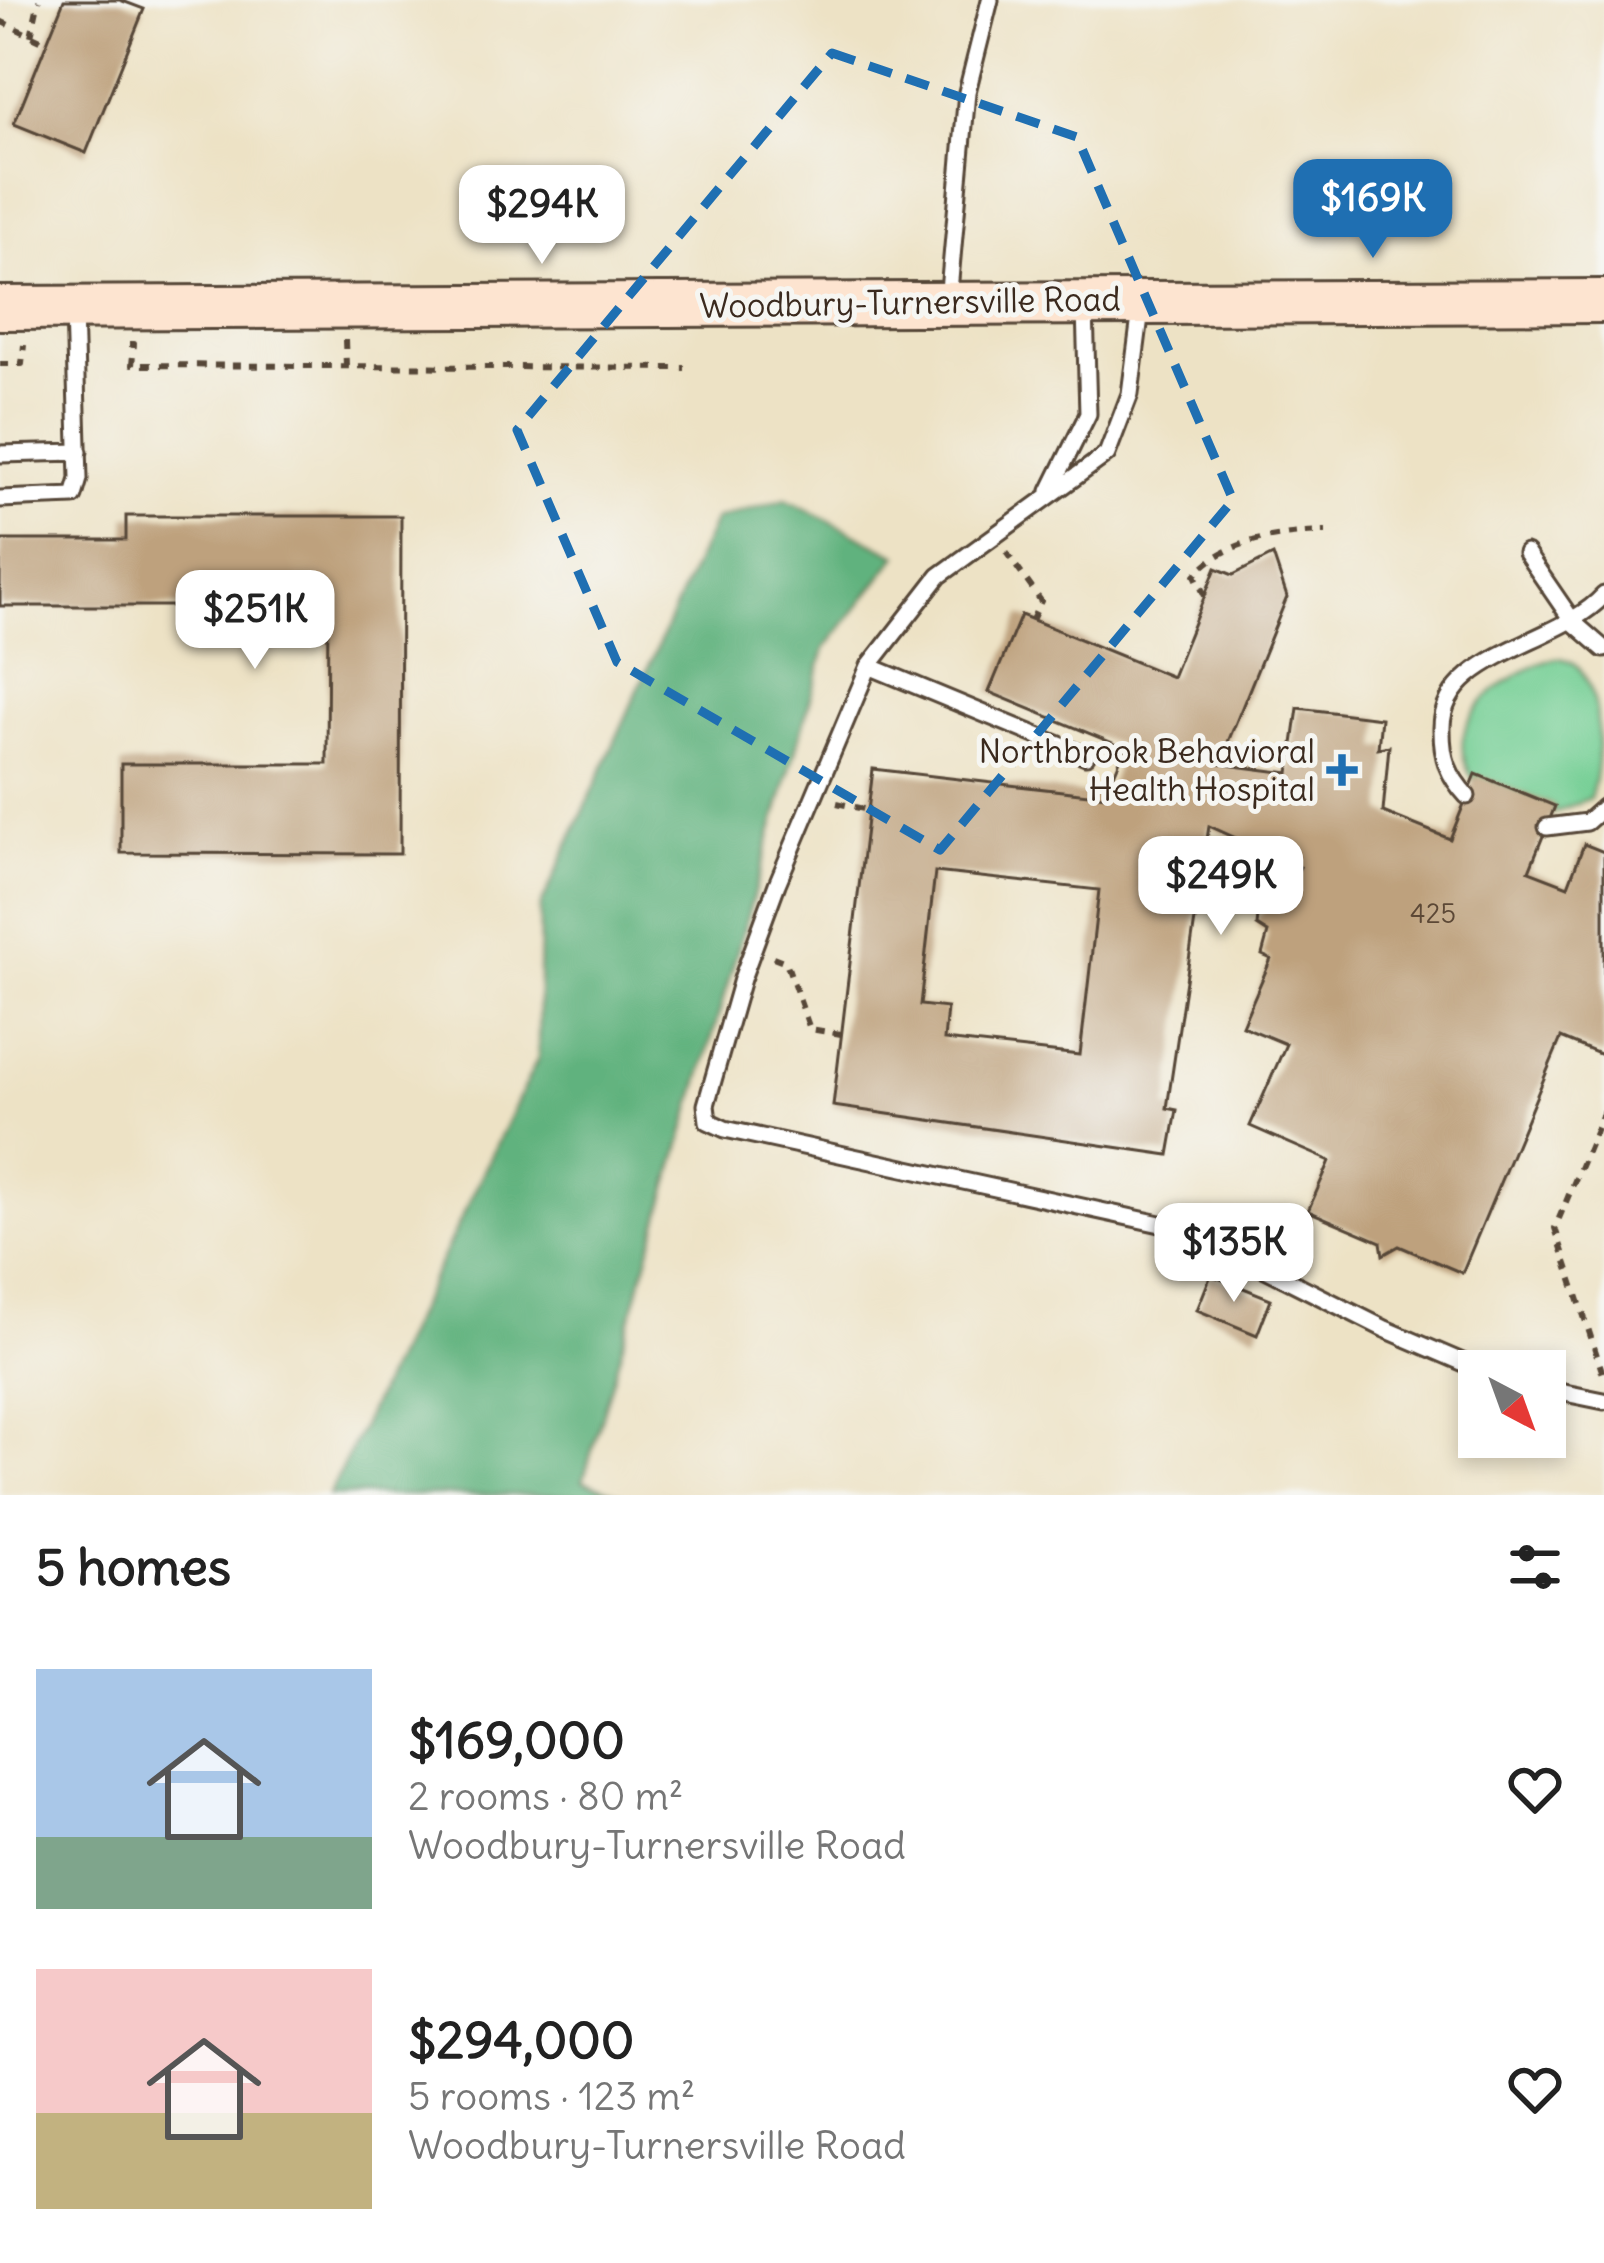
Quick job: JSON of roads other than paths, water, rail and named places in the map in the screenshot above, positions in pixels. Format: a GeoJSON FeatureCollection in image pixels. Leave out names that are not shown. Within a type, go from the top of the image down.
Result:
{"type":"FeatureCollection","features":[{"type":"Feature","properties":{"kind":"main road","name":"Woodbury-Turnersville Road"},"geometry":{"type":"LineString","coordinates":[[0,308],[948,305],[1084,299],[1604,301]]}},
{"type":"Feature","properties":{"kind":"lane"},"geometry":{"type":"LineString","coordinates":[[948,305],[967,92],[990,0]]}},
{"type":"Feature","properties":{"kind":"lane"},"geometry":{"type":"LineString","coordinates":[[1044,499],[1064,471],[1088,414],[1084,299]]}},
{"type":"Feature","properties":{"kind":"lane"},"geometry":{"type":"LineString","coordinates":[[1142,300],[1136,360],[1119,431],[1108,454],[939,576],[869,666],[835,737],[754,949],[706,1105],[708,1121],[725,1129],[1187,1230],[1458,1360]]}},
{"type":"Feature","properties":{"kind":"lane"},"geometry":{"type":"LineString","coordinates":[[0,499],[74,496],[79,452],[74,308]]}},
{"type":"Feature","properties":{"kind":"lane"},"geometry":{"type":"LineString","coordinates":[[0,454],[79,452]]}},
{"type":"Feature","properties":{"kind":"lane"},"geometry":{"type":"LineString","coordinates":[[1526,553],[1574,623],[1604,649]]}},
{"type":"Feature","properties":{"kind":"lane"},"geometry":{"type":"LineString","coordinates":[[1467,796],[1448,775],[1442,744],[1442,719],[1456,685],[1483,664],[1574,623],[1604,595]]}},
{"type":"Feature","properties":{"kind":"lane"},"geometry":{"type":"LineString","coordinates":[[869,666],[1086,756]]}},
{"type":"Feature","properties":{"kind":"lane"},"geometry":{"type":"LineString","coordinates":[[1546,827],[1587,822],[1604,807]]}},
{"type":"Feature","properties":{"kind":"lane"},"geometry":{"type":"LineString","coordinates":[[1566,1393],[1604,1401]]}},
{"type":"Feature","properties":{"kind":"place","name":"Northbrook Behavioral Health Hospital"},"geometry":{"type":"Point","coordinates":[1342,770]}}]}
